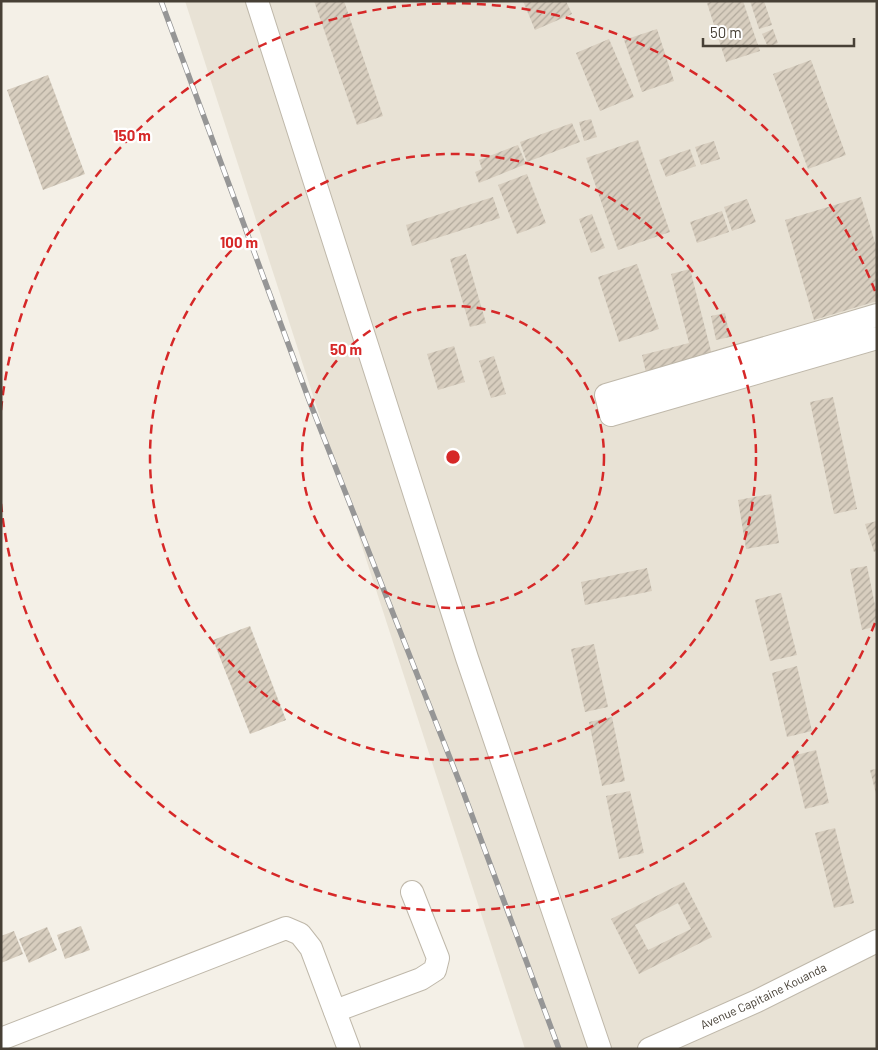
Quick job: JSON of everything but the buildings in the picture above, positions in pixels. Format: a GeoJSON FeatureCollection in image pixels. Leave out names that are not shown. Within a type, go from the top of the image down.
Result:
{"type":"FeatureCollection","features":[{"type":"Feature","properties":{"kind":"street"},"geometry":{"type":"LineString","coordinates":[[257,1],[467,658],[600,1049]]}},
{"type":"Feature","properties":{"kind":"street"},"geometry":{"type":"LineString","coordinates":[[877,315],[606,395],[611,416],[877,338]]}},
{"type":"Feature","properties":{"kind":"street"},"geometry":{"type":"LineString","coordinates":[[335,1011],[421,979],[436,970],[438,958],[412,892]]}},
{"type":"Feature","properties":{"kind":"street"},"geometry":{"type":"LineString","coordinates":[[1,1038],[286,928],[300,934],[311,948],[349,1049]]}},
{"type":"Feature","properties":{"kind":"street","name":"Avenue Capitaine Kouanda"},"geometry":{"type":"LineString","coordinates":[[649,1049],[757,1001],[877,941]]}},
{"type":"Feature","properties":{"kind":"shaded area"},"geometry":{"type":"Polygon","coordinates":[[[185,1],[877,1],[877,1049],[525,1049],[185,1]]]}},
{"type":"Feature","properties":{"kind":"railway"},"geometry":{"type":"LineString","coordinates":[[161,1],[309,400],[461,786],[559,1049]]}}]}
